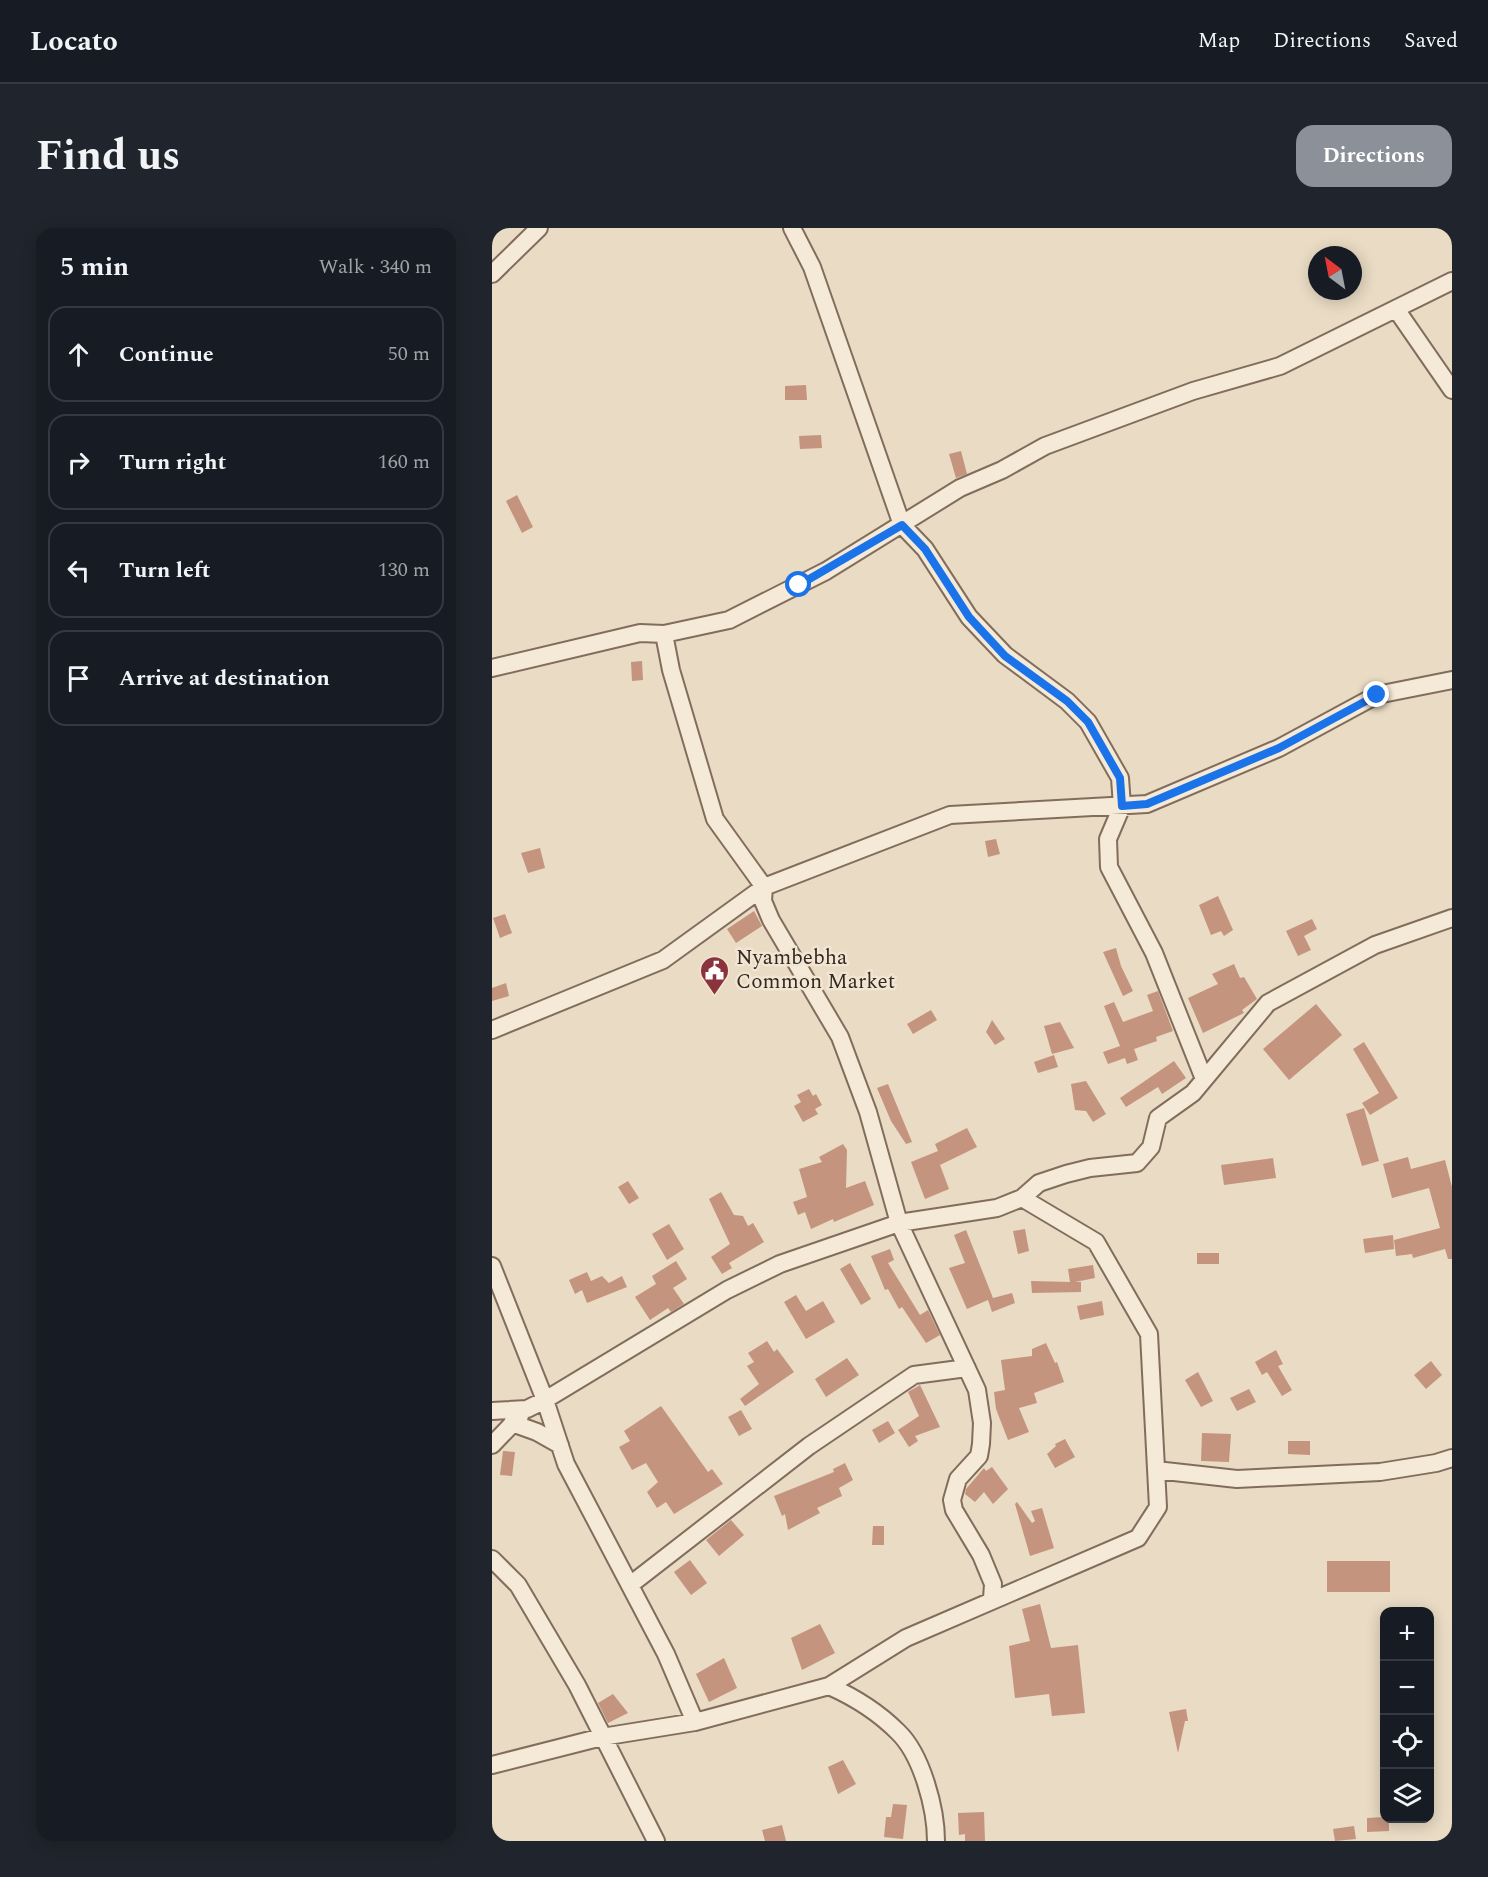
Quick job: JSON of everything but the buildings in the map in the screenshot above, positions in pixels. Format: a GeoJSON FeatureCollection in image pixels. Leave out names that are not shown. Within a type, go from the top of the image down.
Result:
{"type":"FeatureCollection","features":[{"type":"Feature","properties":{"kind":"street"},"geometry":{"type":"LineString","coordinates":[[492,274],[539,228]]}},
{"type":"Feature","properties":{"kind":"street"},"geometry":{"type":"LineString","coordinates":[[792,228],[812,267],[902,525],[925,549],[969,617],[1005,656],[1067,701],[1088,722],[1120,778],[1122,806],[1108,839],[1109,867],[1154,952],[1204,1079]]}},
{"type":"Feature","properties":{"kind":"street"},"geometry":{"type":"LineString","coordinates":[[492,668],[640,633],[664,634],[729,620],[826,571],[960,488],[1002,470],[1045,446],[1193,391],[1280,366],[1452,281]]}},
{"type":"Feature","properties":{"kind":"street"},"geometry":{"type":"LineString","coordinates":[[1396,309],[1452,390]]}},
{"type":"Feature","properties":{"kind":"street"},"geometry":{"type":"LineString","coordinates":[[664,634],[670,670],[714,819],[764,887],[763,901],[771,920],[840,1037],[868,1112],[899,1223],[977,1390],[982,1423],[979,1456],[958,1479],[952,1500],[954,1510],[981,1555],[993,1584],[992,1598]]}},
{"type":"Feature","properties":{"kind":"street"},"geometry":{"type":"LineString","coordinates":[[492,1030],[663,960],[764,887],[950,815],[1147,804],[1279,748],[1377,695],[1452,680]]}},
{"type":"Feature","properties":{"kind":"street"},"geometry":{"type":"LineString","coordinates":[[492,1412],[527,1408],[545,1400],[628,1348],[737,1285],[780,1264],[899,1223],[997,1208],[1022,1198],[1039,1183],[1066,1174],[1090,1168],[1137,1163],[1151,1147],[1158,1118],[1193,1093],[1268,1003],[1375,945],[1452,918]]}},
{"type":"Feature","properties":{"kind":"street"},"geometry":{"type":"LineString","coordinates":[[492,1765],[602,1737],[695,1722],[829,1686],[906,1638],[992,1598],[1106,1554],[1138,1538],[1158,1507],[1149,1334],[1096,1242],[1022,1198]]}},
{"type":"Feature","properties":{"kind":"street"},"geometry":{"type":"LineString","coordinates":[[492,1266],[545,1400],[566,1464],[666,1654],[695,1722]]}},
{"type":"Feature","properties":{"kind":"street"},"geometry":{"type":"LineString","coordinates":[[630,1585],[809,1446],[914,1375],[967,1368]]}},
{"type":"Feature","properties":{"kind":"street"},"geometry":{"type":"LineString","coordinates":[[492,1445],[527,1408]]}},
{"type":"Feature","properties":{"kind":"street"},"geometry":{"type":"LineString","coordinates":[[512,1424],[537,1432],[560,1445]]}},
{"type":"Feature","properties":{"kind":"street"},"geometry":{"type":"LineString","coordinates":[[1156,1470],[1237,1479],[1380,1472],[1436,1463],[1452,1458]]}},
{"type":"Feature","properties":{"kind":"street"},"geometry":{"type":"LineString","coordinates":[[492,1559],[518,1585],[577,1685],[656,1841]]}},
{"type":"Feature","properties":{"kind":"street"},"geometry":{"type":"LineString","coordinates":[[829,1686],[856,1700],[899,1733],[909,1747],[931,1800],[936,1841]]}},
{"type":"Feature","properties":{"kind":"place","name":"Nyambebha Common Market"},"geometry":{"type":"Point","coordinates":[715,996]}},
{"type":"Feature","properties":{"kind":"route"},"geometry":{"type":"LineString","coordinates":[[799,585],[865,549],[902,525],[925,549],[969,617],[1005,656],[1067,701],[1088,722],[1120,778],[1122,806],[1147,804],[1279,748],[1377,695]]}}]}
